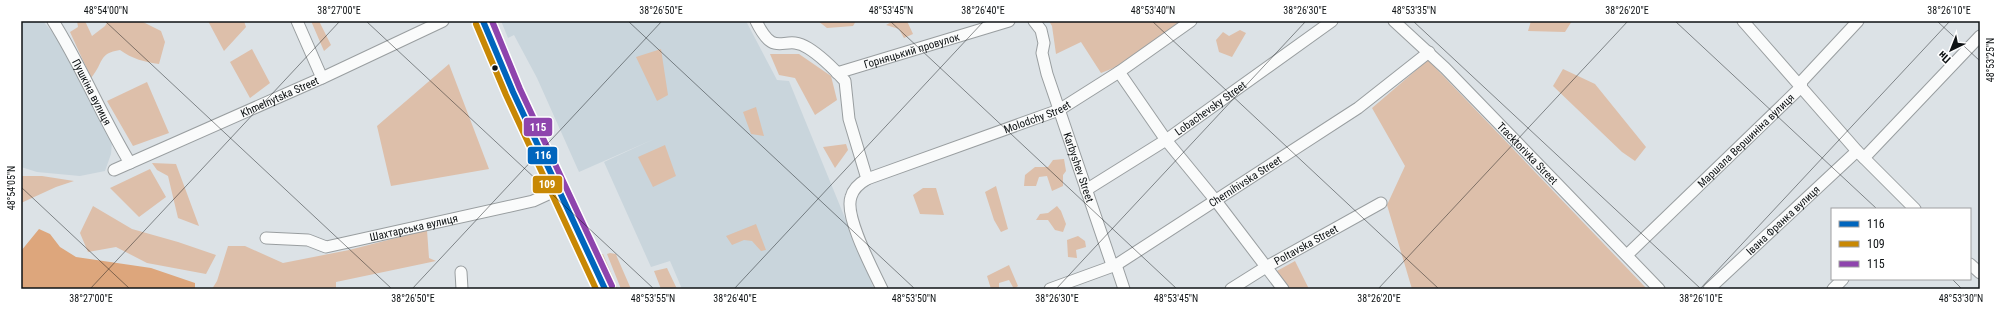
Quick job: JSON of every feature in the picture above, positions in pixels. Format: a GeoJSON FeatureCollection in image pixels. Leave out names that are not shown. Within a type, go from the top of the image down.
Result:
{"type":"FeatureCollection","features":[{"type":"Feature","properties":{"kind":"main road"},"geometry":{"type":"LineString","coordinates":[[483,21],[513,92],[605,289]]}},
{"type":"Feature","properties":{"kind":"street","name":"Пушкіна вулиця"},"geometry":{"type":"LineString","coordinates":[[53,21],[96,99],[113,135],[130,163]]}},
{"type":"Feature","properties":{"kind":"street"},"geometry":{"type":"LineString","coordinates":[[297,21],[322,78]]}},
{"type":"Feature","properties":{"kind":"street","name":"Khmelnytska Street"},"geometry":{"type":"LineString","coordinates":[[114,170],[322,78],[443,21]]}},
{"type":"Feature","properties":{"kind":"street"},"geometry":{"type":"LineString","coordinates":[[756,21],[766,39],[778,45],[798,43],[808,48],[837,72],[845,81],[849,119],[867,179],[856,188],[850,197],[850,210],[857,233],[882,289]]}},
{"type":"Feature","properties":{"kind":"street","name":"Горняцький провулок"},"geometry":{"type":"LineString","coordinates":[[837,72],[1009,21]]}},
{"type":"Feature","properties":{"kind":"street","name":"Karbyshev Street"},"geometry":{"type":"LineString","coordinates":[[1034,21],[1041,30],[1044,43],[1042,53],[1059,110],[1111,262],[1116,265],[1124,289]]}},
{"type":"Feature","properties":{"kind":"street","name":"Molodchy Street"},"geometry":{"type":"LineString","coordinates":[[867,179],[1059,110],[1119,72],[1191,21]]}},
{"type":"Feature","properties":{"kind":"street","name":"Lobachevsky Street"},"geometry":{"type":"LineString","coordinates":[[1086,190],[1166,140],[1332,21]]}},
{"type":"Feature","properties":{"kind":"street","name":"Tracktorivka Street"},"geometry":{"type":"LineString","coordinates":[[1394,21],[1429,52],[1659,289]]}},
{"type":"Feature","properties":{"kind":"street"},"geometry":{"type":"LineString","coordinates":[[1743,21],[1861,154],[1913,208]]}},
{"type":"Feature","properties":{"kind":"street","name":"Маршала Вершиніна вулиця"},"geometry":{"type":"LineString","coordinates":[[1627,255],[1801,87],[1802,80],[1858,21]]}},
{"type":"Feature","properties":{"kind":"street","name":"Івана Франка вулиця"},"geometry":{"type":"LineString","coordinates":[[1709,289],[1861,154],[1980,36]]}},
{"type":"Feature","properties":{"kind":"street","name":"Chernihivska Street"},"geometry":{"type":"LineString","coordinates":[[1050,289],[1116,265],[1358,108],[1429,52]]}},
{"type":"Feature","properties":{"kind":"street"},"geometry":{"type":"LineString","coordinates":[[1119,72],[1166,140],[1216,201],[1283,289]]}},
{"type":"Feature","properties":{"kind":"street","name":"Шахтарська вулиця"},"geometry":{"type":"LineString","coordinates":[[266,238],[308,240],[326,247],[334,246],[533,201],[559,189]]}},
{"type":"Feature","properties":{"kind":"street","name":"Poltavska Street"},"geometry":{"type":"LineString","coordinates":[[1231,289],[1266,267],[1381,203]]}},
{"type":"Feature","properties":{"kind":"street"},"geometry":{"type":"LineString","coordinates":[[1971,265],[1980,273]]}},
{"type":"Feature","properties":{"kind":"street"},"geometry":{"type":"LineString","coordinates":[[461,272],[462,289]]}},
{"type":"Feature","properties":{"kind":"street"},"geometry":{"type":"LineString","coordinates":[[1833,289],[1842,280]]}},
{"type":"Feature","properties":{"kind":"shaded area"},"geometry":{"type":"Polygon","coordinates":[[[21,21],[43,21],[62,44],[112,142],[111,154],[105,171],[80,176],[37,172],[21,167],[21,21]]]}},
{"type":"Feature","properties":{"kind":"shaded area"},"geometry":{"type":"Polygon","coordinates":[[[77,21],[85,21],[92,36],[105,26],[108,21],[141,21],[161,31],[165,42],[159,64],[139,60],[120,50],[113,51],[105,56],[91,78],[70,32],[78,27],[77,21]]]}},
{"type":"Feature","properties":{"kind":"shaded area"},"geometry":{"type":"Polygon","coordinates":[[[208,21],[244,21],[246,27],[224,51],[208,21]]]}},
{"type":"Feature","properties":{"kind":"shaded area"},"geometry":{"type":"Polygon","coordinates":[[[311,21],[319,21],[331,45],[324,51],[311,21]]]}},
{"type":"Feature","properties":{"kind":"shaded area"},"geometry":{"type":"Polygon","coordinates":[[[501,21],[746,21],[777,80],[789,81],[874,289],[682,289],[670,261],[651,267],[604,162],[654,139],[579,172],[537,78],[514,35],[508,38],[501,21]]]}},
{"type":"Feature","properties":{"kind":"shaded area"},"geometry":{"type":"Polygon","coordinates":[[[818,21],[856,21],[853,26],[827,28],[818,21]]]}},
{"type":"Feature","properties":{"kind":"shaded area"},"geometry":{"type":"Polygon","coordinates":[[[893,21],[907,21],[913,34],[904,38],[899,29],[886,25],[893,21]]]}},
{"type":"Feature","properties":{"kind":"shaded area"},"geometry":{"type":"Polygon","coordinates":[[[1049,21],[1183,21],[1126,63],[1101,73],[1081,42],[1056,54],[1052,26],[1049,21]]]}},
{"type":"Feature","properties":{"kind":"shaded area"},"geometry":{"type":"Polygon","coordinates":[[[1531,21],[1572,21],[1565,32],[1528,31],[1531,21]]]}},
{"type":"Feature","properties":{"kind":"shaded area"},"geometry":{"type":"Polygon","coordinates":[[[1240,30],[1246,33],[1232,57],[1219,52],[1216,40],[1223,32],[1229,36],[1240,30]]]}},
{"type":"Feature","properties":{"kind":"shaded area"},"geometry":{"type":"Polygon","coordinates":[[[252,49],[270,83],[250,98],[230,62],[252,49]]]}},
{"type":"Feature","properties":{"kind":"shaded area"},"geometry":{"type":"Polygon","coordinates":[[[661,49],[668,95],[657,101],[636,57],[661,49]]]}},
{"type":"Feature","properties":{"kind":"shaded area"},"geometry":{"type":"Polygon","coordinates":[[[770,54],[799,54],[831,76],[837,100],[815,115],[795,78],[779,75],[770,54]]]}},
{"type":"Feature","properties":{"kind":"shaded area"},"geometry":{"type":"Polygon","coordinates":[[[1428,60],[1647,289],[1412,289],[1387,205],[1405,166],[1372,108],[1428,60]]]}},
{"type":"Feature","properties":{"kind":"shaded area"},"geometry":{"type":"Polygon","coordinates":[[[449,64],[489,169],[391,186],[377,126],[449,64]]]}},
{"type":"Feature","properties":{"kind":"shaded area"},"geometry":{"type":"Polygon","coordinates":[[[1563,69],[1595,84],[1646,147],[1635,161],[1622,152],[1553,86],[1563,69]]]}},
{"type":"Feature","properties":{"kind":"shaded area"},"geometry":{"type":"Polygon","coordinates":[[[147,82],[169,133],[133,146],[107,101],[147,82]]]}},
{"type":"Feature","properties":{"kind":"shaded area"},"geometry":{"type":"Polygon","coordinates":[[[756,107],[764,136],[751,134],[743,112],[756,107]]]}},
{"type":"Feature","properties":{"kind":"shaded area"},"geometry":{"type":"Polygon","coordinates":[[[846,144],[848,150],[835,168],[823,147],[846,144]]]}},
{"type":"Feature","properties":{"kind":"shaded area"},"geometry":{"type":"Polygon","coordinates":[[[665,145],[676,176],[653,187],[638,157],[665,145]]]}},
{"type":"Feature","properties":{"kind":"shaded area"},"geometry":{"type":"Polygon","coordinates":[[[1064,159],[1066,171],[1063,175],[1063,186],[1052,191],[1047,176],[1039,177],[1036,186],[1024,186],[1025,175],[1035,167],[1048,167],[1053,160],[1064,159]]]}},
{"type":"Feature","properties":{"kind":"shaded area"},"geometry":{"type":"Polygon","coordinates":[[[152,163],[176,164],[199,226],[178,218],[168,176],[157,170],[152,163]]]}},
{"type":"Feature","properties":{"kind":"shaded area"},"geometry":{"type":"Polygon","coordinates":[[[150,169],[166,197],[139,217],[110,188],[150,169]]]}},
{"type":"Feature","properties":{"kind":"shaded area"},"geometry":{"type":"Polygon","coordinates":[[[21,176],[42,176],[74,181],[56,187],[21,203],[21,176]]]}},
{"type":"Feature","properties":{"kind":"shaded area"},"geometry":{"type":"Polygon","coordinates":[[[996,186],[1008,229],[1001,232],[994,220],[985,192],[996,186]]]}},
{"type":"Feature","properties":{"kind":"shaded area"},"geometry":{"type":"Polygon","coordinates":[[[923,188],[936,188],[944,215],[920,214],[913,195],[923,188]]]}},
{"type":"Feature","properties":{"kind":"shaded area"},"geometry":{"type":"Polygon","coordinates":[[[93,206],[132,229],[216,255],[206,274],[147,263],[116,247],[88,252],[80,233],[93,206]]]}},
{"type":"Feature","properties":{"kind":"shaded area"},"geometry":{"type":"Polygon","coordinates":[[[1057,206],[1061,211],[1066,224],[1063,232],[1055,230],[1048,220],[1036,220],[1040,214],[1048,213],[1057,206]]]}},
{"type":"Feature","properties":{"kind":"shaded area"},"geometry":{"type":"Polygon","coordinates":[[[756,224],[766,250],[761,251],[752,241],[744,240],[732,245],[726,236],[756,224]]]}},
{"type":"Feature","properties":{"kind":"shaded area"},"geometry":{"type":"Polygon","coordinates":[[[39,229],[50,234],[60,247],[76,257],[151,268],[195,283],[195,289],[21,289],[21,251],[39,229]]]}},
{"type":"Feature","properties":{"kind":"shaded area"},"geometry":{"type":"Polygon","coordinates":[[[427,230],[429,258],[436,261],[336,282],[336,289],[212,289],[217,281],[228,246],[245,246],[283,263],[349,250],[427,230]]]}},
{"type":"Feature","properties":{"kind":"shaded area"},"geometry":{"type":"Polygon","coordinates":[[[1078,236],[1085,241],[1086,247],[1076,250],[1077,258],[1068,257],[1067,240],[1078,236]]]}},
{"type":"Feature","properties":{"kind":"shaded area"},"geometry":{"type":"Polygon","coordinates":[[[603,254],[618,289],[611,289],[597,256],[603,254]]]}},
{"type":"Feature","properties":{"kind":"shaded area"},"geometry":{"type":"Polygon","coordinates":[[[607,254],[616,254],[631,289],[621,289],[607,254]]]}},
{"type":"Feature","properties":{"kind":"shaded area"},"geometry":{"type":"Polygon","coordinates":[[[1295,261],[1309,289],[1288,289],[1275,272],[1295,261]]]}},
{"type":"Feature","properties":{"kind":"shaded area"},"geometry":{"type":"Polygon","coordinates":[[[1009,265],[1018,286],[1014,289],[1009,280],[999,283],[999,289],[991,289],[987,276],[1009,265]]]}},
{"type":"Feature","properties":{"kind":"shaded area"},"geometry":{"type":"Polygon","coordinates":[[[667,268],[677,289],[661,289],[654,271],[667,268]]]}},
{"type":"Feature","properties":{"kind":"transit line","name":"116"},"geometry":{"type":"LineString","coordinates":[[483,21],[513,92],[605,289]]}},
{"type":"Feature","properties":{"kind":"transit line","name":"115"},"geometry":{"type":"LineString","coordinates":[[492,21],[520,89],[612,286]]}},
{"type":"Feature","properties":{"kind":"transit line","name":"109"},"geometry":{"type":"LineString","coordinates":[[476,24],[506,95],[596,289]]}}]}
